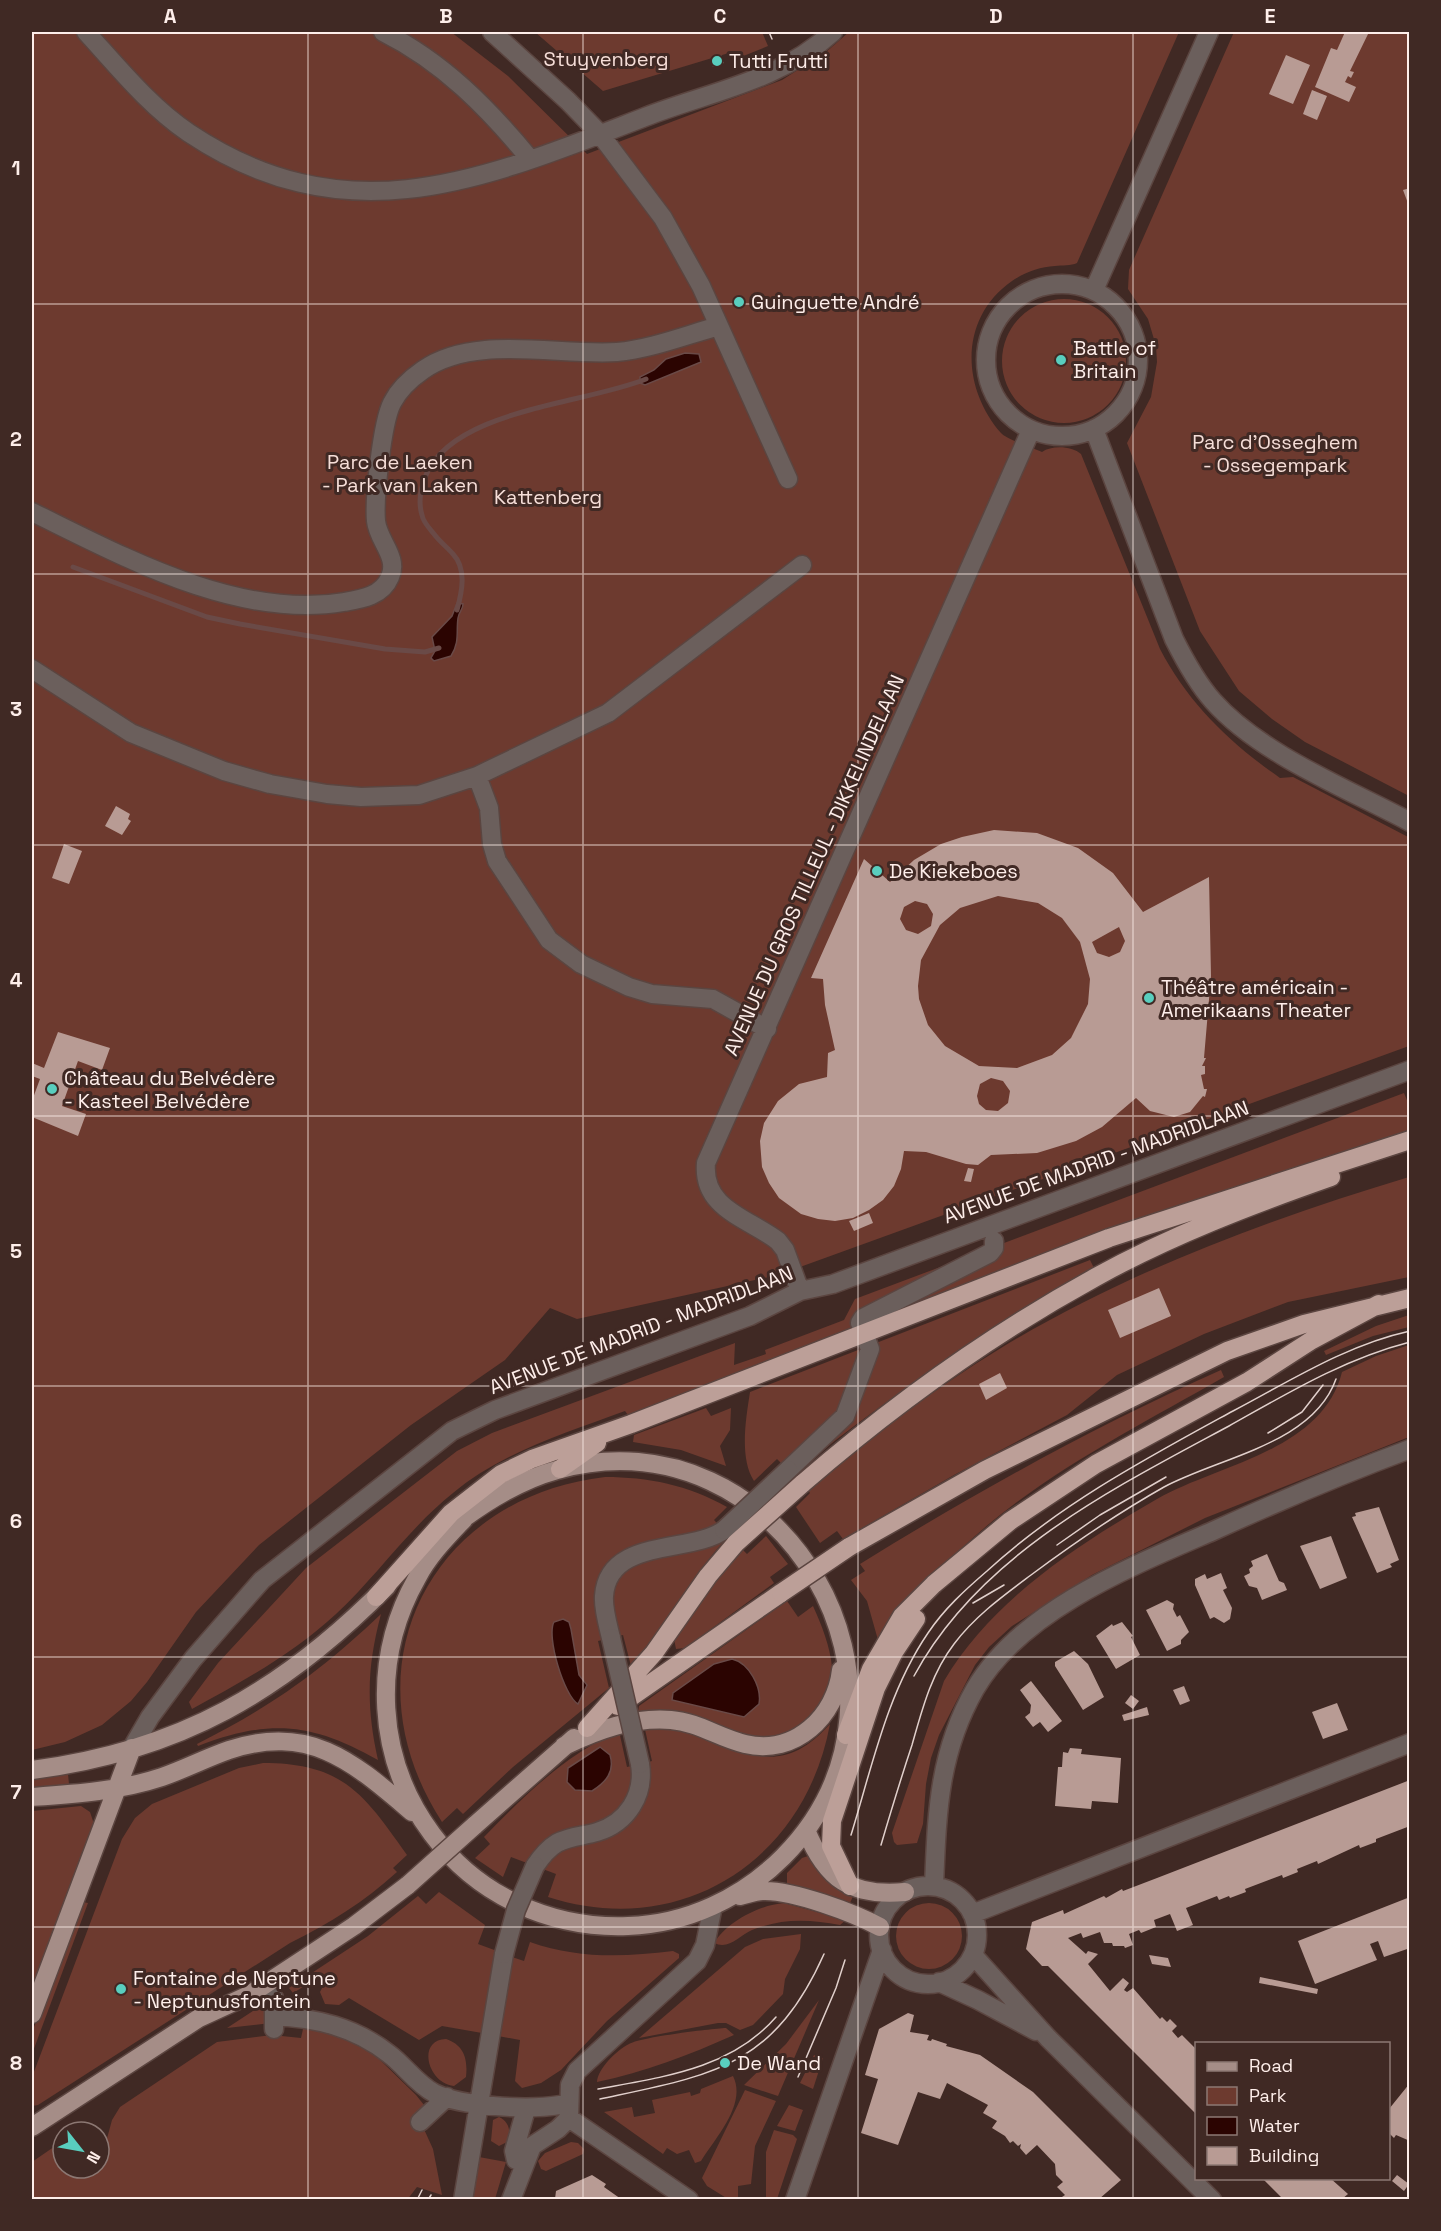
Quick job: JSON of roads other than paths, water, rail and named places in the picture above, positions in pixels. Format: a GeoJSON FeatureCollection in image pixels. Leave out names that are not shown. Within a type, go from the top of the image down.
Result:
{"type":"FeatureCollection","features":[{"type":"Feature","properties":{"kind":"highway"},"geometry":{"type":"LineString","coordinates":[[376,1597],[451,1513],[501,1474],[554,1450],[631,1424],[1109,1238],[1410,1140]]}},
{"type":"Feature","properties":{"kind":"highway"},"geometry":{"type":"LineString","coordinates":[[587,1728],[654,1653],[708,1576],[730,1537],[802,1484],[850,1442],[954,1364],[1098,1276],[1201,1227],[1322,1180],[1410,1151]]}},
{"type":"Feature","properties":{"kind":"highway"},"geometry":{"type":"LineString","coordinates":[[587,1728],[849,1547],[985,1470],[1227,1351],[1304,1324],[1410,1298]]}},
{"type":"Feature","properties":{"kind":"highway"},"geometry":{"type":"LineString","coordinates":[[846,1735],[871,1669],[895,1626],[934,1584],[977,1549],[1040,1500],[1096,1464],[1247,1382],[1312,1340],[1379,1304]]}},
{"type":"Feature","properties":{"kind":"highway"},"geometry":{"type":"LineString","coordinates":[[560,1469],[585,1449],[631,1424]]}},
{"type":"Feature","properties":{"kind":"highway"},"geometry":{"type":"LineString","coordinates":[[850,1886],[831,1846],[830,1832],[876,1688],[894,1652],[914,1621],[977,1549]]}},
{"type":"Feature","properties":{"kind":"main road"},"geometry":{"type":"LineString","coordinates":[[32,1770],[81,1762],[132,1748],[186,1730],[241,1703],[298,1667],[325,1646],[435,1540],[510,1489],[560,1469],[620,1462],[649,1464],[698,1477],[734,1493],[763,1514],[789,1538],[821,1583],[841,1633],[848,1673],[846,1735],[831,1784],[806,1830],[771,1868],[721,1902]]}},
{"type":"Feature","properties":{"kind":"main road"},"geometry":{"type":"LineString","coordinates":[[464,1519],[439,1546],[418,1575],[405,1600],[391,1643],[385,1679],[386,1716],[392,1752],[403,1786],[420,1818],[442,1848],[469,1874],[499,1895],[550,1917],[605,1927],[642,1926],[678,1919],[721,1902],[763,1891],[833,1908],[880,1927]]}},
{"type":"Feature","properties":{"kind":"main road"},"geometry":{"type":"LineString","coordinates":[[564,1746],[608,1728],[650,1720],[690,1723],[753,1746],[787,1742],[813,1726],[832,1705],[838,1691],[841,1671],[841,1633]]}},
{"type":"Feature","properties":{"kind":"main road"},"geometry":{"type":"LineString","coordinates":[[32,2127],[199,2018],[249,1995],[354,1926],[408,1885],[587,1728]]}},
{"type":"Feature","properties":{"kind":"main road"},"geometry":{"type":"LineString","coordinates":[[32,1797],[118,1787],[160,1778],[246,1746],[263,1743],[298,1743],[331,1752],[356,1765],[420,1818]]}},
{"type":"Feature","properties":{"kind":"main road"},"geometry":{"type":"LineString","coordinates":[[32,2014],[132,1748]]}},
{"type":"Feature","properties":{"kind":"main road"},"geometry":{"type":"LineString","coordinates":[[806,1830],[816,1851],[832,1875],[850,1886],[873,1893],[904,1892]]}},
{"type":"Feature","properties":{"kind":"street"},"geometry":{"type":"LineString","coordinates":[[86,32],[161,111],[188,132],[240,162],[288,182],[324,190],[357,193],[391,192],[453,183],[530,159],[656,113],[761,79],[802,56],[829,33]]}},
{"type":"Feature","properties":{"kind":"street"},"geometry":{"type":"LineString","coordinates":[[383,32],[451,76],[489,110],[530,159]]}},
{"type":"Feature","properties":{"kind":"street"},"geometry":{"type":"LineString","coordinates":[[492,32],[568,101],[600,134],[663,218],[701,286],[788,479]]}},
{"type":"Feature","properties":{"kind":"street"},"geometry":{"type":"LineString","coordinates":[[1095,290],[1209,32]]}},
{"type":"Feature","properties":{"kind":"street"},"geometry":{"type":"LineString","coordinates":[[1071,284],[1095,290],[1115,304],[1130,324],[1137,347],[1137,372],[1129,395],[1114,415],[1094,429],[1073,435],[1051,436],[1031,430],[1010,416],[995,397],[987,375],[986,351],[992,327],[1006,308],[1025,293],[1040,287],[1071,284]]}},
{"type":"Feature","properties":{"kind":"street"},"geometry":{"type":"LineString","coordinates":[[32,512],[135,562],[190,582],[257,600],[313,605],[368,598],[387,582],[392,572],[392,559],[376,523],[377,498],[391,405],[409,381],[438,362],[467,353],[521,350],[620,351],[719,326]]}},
{"type":"Feature","properties":{"kind":"street"},"geometry":{"type":"LineString","coordinates":[[1094,429],[1174,639],[1192,672],[1213,701],[1244,729],[1270,747],[1410,822]]}},
{"type":"Feature","properties":{"kind":"street","name":"AVENUE DU GROS TILLEUL - DIKKELINDELAAN"},"geometry":{"type":"LineString","coordinates":[[800,1291],[785,1250],[778,1241],[721,1206],[709,1191],[706,1182],[710,1154],[1031,430]]}},
{"type":"Feature","properties":{"kind":"street"},"geometry":{"type":"LineString","coordinates":[[32,669],[131,733],[204,764],[270,784],[327,794],[400,797],[436,791],[477,776],[608,713],[802,565]]}},
{"type":"Feature","properties":{"kind":"street"},"geometry":{"type":"LineString","coordinates":[[477,776],[489,808],[492,844],[497,861],[549,940],[581,964],[629,987],[652,994],[713,999],[767,1029]]}},
{"type":"Feature","properties":{"kind":"street","name":"AVENUE DE MADRID - MADRIDLAAN"},"geometry":{"type":"LineString","coordinates":[[132,1748],[150,1717],[193,1659],[261,1580],[440,1439],[482,1415],[738,1320],[800,1291],[833,1284],[1410,1070]]}},
{"type":"Feature","properties":{"kind":"street"},"geometry":{"type":"LineString","coordinates":[[463,2199],[504,1954],[516,1910],[534,1866],[546,1851],[556,1844],[568,1838],[606,1830],[626,1815],[637,1797],[641,1784],[640,1764],[610,1638],[604,1596],[615,1570],[640,1553],[710,1538],[730,1537],[788,1470],[849,1409],[870,1349],[860,1323],[863,1318],[990,1253],[994,1248],[994,1241]]}},
{"type":"Feature","properties":{"kind":"street"},"geometry":{"type":"LineString","coordinates":[[934,1886],[937,1807],[947,1751],[976,1688],[993,1664],[1014,1641],[1074,1599],[1155,1557],[1252,1513],[1410,1449]]}},
{"type":"Feature","properties":{"kind":"street"},"geometry":{"type":"LineString","coordinates":[[972,1914],[1410,1743]]}},
{"type":"Feature","properties":{"kind":"street"},"geometry":{"type":"LineString","coordinates":[[939,1982],[963,1969],[973,1955],[977,1927],[972,1914],[954,1893],[934,1886],[915,1887],[893,1901],[884,1913],[880,1927],[882,1950],[888,1962],[905,1978],[916,1982],[939,1982],[978,2000],[1048,2038]]}},
{"type":"Feature","properties":{"kind":"street"},"geometry":{"type":"LineString","coordinates":[[511,2199],[532,2146],[558,2129],[565,2112],[570,2085],[577,2071],[697,1961],[721,1902]]}},
{"type":"Feature","properties":{"kind":"street"},"geometry":{"type":"LineString","coordinates":[[795,2199],[882,1950]]}},
{"type":"Feature","properties":{"kind":"street"},"geometry":{"type":"LineString","coordinates":[[973,1955],[1048,2038],[1212,2199]]}},
{"type":"Feature","properties":{"kind":"street"},"geometry":{"type":"LineString","coordinates":[[274,2014],[310,2018],[343,2028],[375,2044],[428,2089],[447,2097],[526,2109],[565,2112],[689,2199]]}},
{"type":"Feature","properties":{"kind":"street"},"geometry":{"type":"LineString","coordinates":[[420,2122],[447,2097]]}},
{"type":"Feature","properties":{"kind":"street"},"geometry":{"type":"LineString","coordinates":[[516,2160],[514,2151],[526,2109]]}},
{"type":"Feature","properties":{"kind":"water"},"geometry":{"type":"Polygon","coordinates":[[[685,353],[699,354],[701,362],[645,385],[640,383],[640,377],[654,370],[666,359],[685,353]]]}},
{"type":"Feature","properties":{"kind":"water"},"geometry":{"type":"Polygon","coordinates":[[[457,603],[463,604],[458,618],[457,642],[454,651],[451,656],[434,661],[431,658],[435,651],[432,637],[452,616],[457,603]]]}},
{"type":"Feature","properties":{"kind":"water"},"geometry":{"type":"Polygon","coordinates":[[[563,1619],[569,1622],[579,1675],[587,1685],[578,1704],[567,1690],[554,1652],[552,1629],[554,1622],[563,1619]]]}},
{"type":"Feature","properties":{"kind":"water"},"geometry":{"type":"Polygon","coordinates":[[[732,1659],[744,1665],[753,1677],[758,1690],[759,1704],[744,1717],[672,1700],[673,1693],[714,1664],[732,1659]]]}},
{"type":"Feature","properties":{"kind":"water"},"geometry":{"type":"Polygon","coordinates":[[[600,1747],[610,1755],[611,1767],[608,1776],[592,1791],[575,1790],[567,1782],[568,1768],[600,1747]]]}},
{"type":"Feature","properties":{"kind":"waterway"},"geometry":{"type":"LineString","coordinates":[[457,610],[462,588],[460,567],[453,554],[425,523],[420,505],[421,490],[426,475],[441,453],[464,436],[492,422],[646,379]]}},
{"type":"Feature","properties":{"kind":"waterway"},"geometry":{"type":"LineString","coordinates":[[73,567],[207,617],[385,649],[425,652],[439,648]]}},
{"type":"Feature","properties":{"kind":"tram line"},"geometry":{"type":"LineString","coordinates":[[769,32],[772,39]]}},
{"type":"Feature","properties":{"kind":"tram line"},"geometry":{"type":"LineString","coordinates":[[851,1835],[882,1731],[902,1680],[934,1624],[971,1585],[1044,1524],[1137,1465],[1319,1365],[1363,1345],[1410,1331]]}},
{"type":"Feature","properties":{"kind":"tram line"},"geometry":{"type":"LineString","coordinates":[[914,1676],[941,1633],[974,1595],[1011,1560],[1052,1529],[1140,1475],[1295,1389],[1339,1367],[1410,1342]]}},
{"type":"Feature","properties":{"kind":"tram line"},"geometry":{"type":"LineString","coordinates":[[881,1845],[933,1680],[954,1644],[971,1624],[1047,1563],[1147,1497],[1187,1476],[1237,1457],[1286,1434],[1307,1419],[1324,1401],[1336,1379]]}},
{"type":"Feature","properties":{"kind":"tram line"},"geometry":{"type":"LineString","coordinates":[[1268,1433],[1302,1412],[1323,1385]]}},
{"type":"Feature","properties":{"kind":"tram line"},"geometry":{"type":"LineString","coordinates":[[1057,1545],[1100,1515],[1166,1477]]}},
{"type":"Feature","properties":{"kind":"tram line"},"geometry":{"type":"LineString","coordinates":[[973,1603],[1004,1585]]}},
{"type":"Feature","properties":{"kind":"tram line"},"geometry":{"type":"LineString","coordinates":[[600,2099],[707,2073],[735,2060],[760,2044],[783,2021],[804,1992],[824,1954]]}},
{"type":"Feature","properties":{"kind":"tram line"},"geometry":{"type":"LineString","coordinates":[[798,2077],[836,1988],[845,1960]]}},
{"type":"Feature","properties":{"kind":"tram line"},"geometry":{"type":"LineString","coordinates":[[598,2089],[695,2068],[738,2048],[758,2035],[776,2017]]}},
{"type":"Feature","properties":{"kind":"tram line"},"geometry":{"type":"LineString","coordinates":[[417,2200],[422,2190]]}},
{"type":"Feature","properties":{"kind":"tram line"},"geometry":{"type":"LineString","coordinates":[[428,2200],[431,2195]]}},
{"type":"Feature","properties":{"kind":"place","name":"Tutti Frutti"},"geometry":{"type":"Point","coordinates":[717,61]}},
{"type":"Feature","properties":{"kind":"place","name":"Guinguette André"},"geometry":{"type":"Point","coordinates":[739,302]}},
{"type":"Feature","properties":{"kind":"place","name":"Battle of Britain"},"geometry":{"type":"Point","coordinates":[1061,360]}},
{"type":"Feature","properties":{"kind":"place","name":"De Kiekeboes"},"geometry":{"type":"Point","coordinates":[877,871]}},
{"type":"Feature","properties":{"kind":"place","name":"Théâtre américain - Amerikaans Theater"},"geometry":{"type":"Point","coordinates":[1149,998]}},
{"type":"Feature","properties":{"kind":"place","name":"Château du Belvédère - Kasteel Belvédère"},"geometry":{"type":"Point","coordinates":[52,1089]}},
{"type":"Feature","properties":{"kind":"place","name":"Fontaine de Neptune - Neptunusfontein"},"geometry":{"type":"Point","coordinates":[121,1989]}},
{"type":"Feature","properties":{"kind":"place","name":"De Wand"},"geometry":{"type":"Point","coordinates":[725,2063]}},
{"type":"Feature","properties":{"kind":"park label","name":"Stuyvenberg"},"geometry":{"type":"Point","coordinates":[606,59]}},
{"type":"Feature","properties":{"kind":"park label","name":"Parc d'Osseghem - Ossegempark"},"geometry":{"type":"Point","coordinates":[1275,454]}},
{"type":"Feature","properties":{"kind":"park label","name":"Parc de Laeken - Park van Laken"},"geometry":{"type":"Point","coordinates":[400,474]}},
{"type":"Feature","properties":{"kind":"park label","name":"Kattenberg"},"geometry":{"type":"Point","coordinates":[548,497]}}]}
